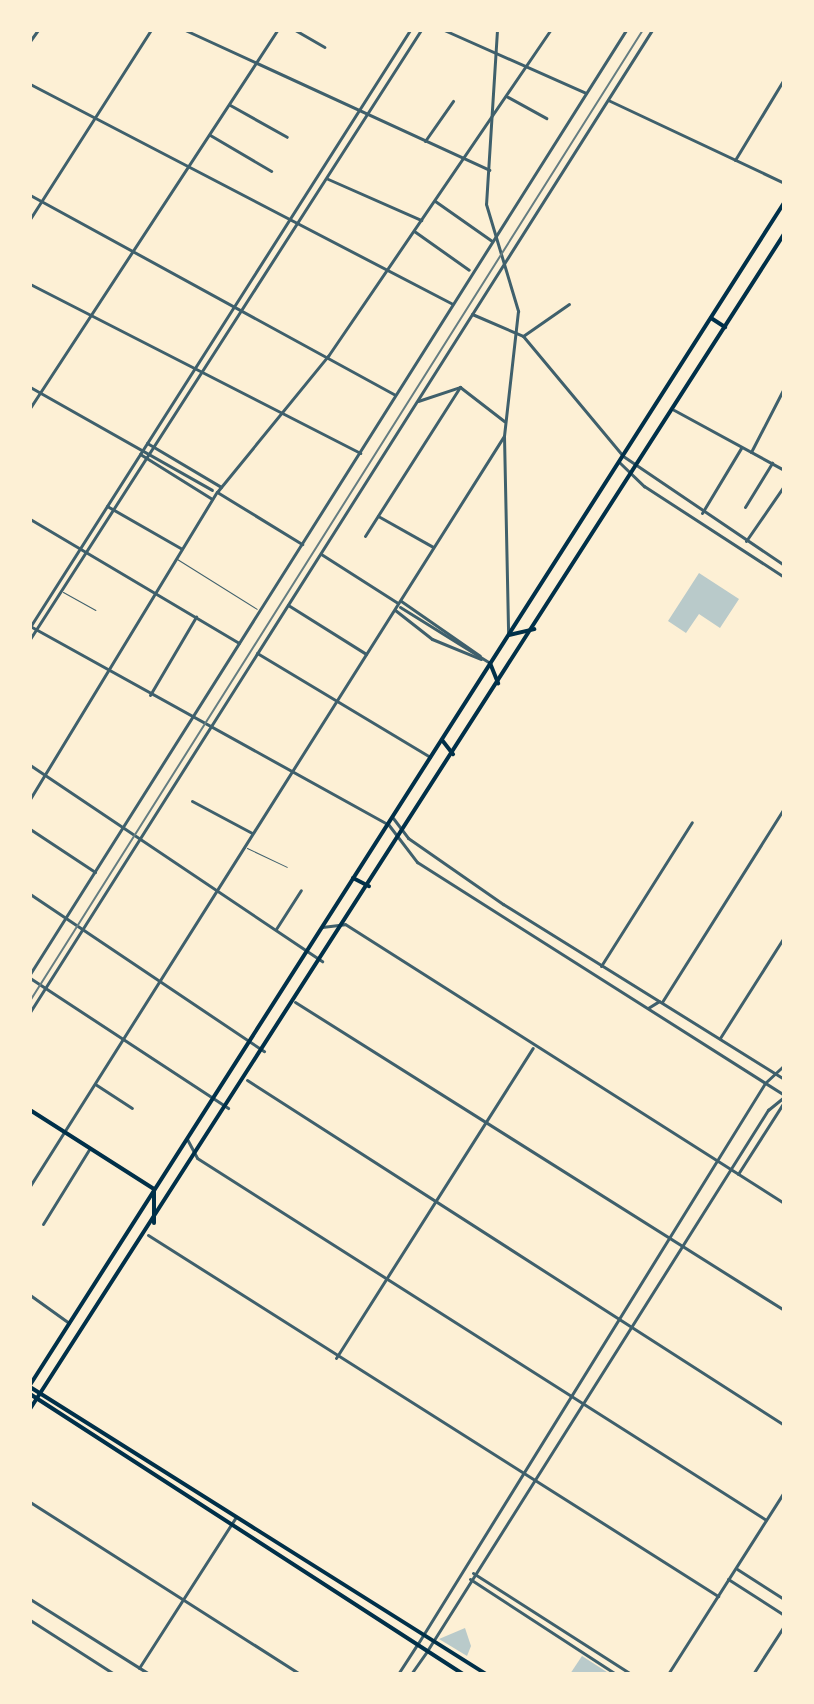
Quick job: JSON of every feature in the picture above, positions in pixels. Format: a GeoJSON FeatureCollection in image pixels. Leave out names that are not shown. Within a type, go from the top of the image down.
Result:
{"type":"FeatureCollection","features":[{"type":"Feature","properties":{"kind":"main road"},"geometry":{"type":"LineString","coordinates":[[486,1674],[30,1386],[784,203]]}},
{"type":"Feature","properties":{"kind":"main road"},"geometry":{"type":"LineString","coordinates":[[30,1409],[148,1235],[784,234]]}},
{"type":"Feature","properties":{"kind":"main road"},"geometry":{"type":"LineString","coordinates":[[711,318],[725,327]]}},
{"type":"Feature","properties":{"kind":"main road"},"geometry":{"type":"LineString","coordinates":[[508,635],[534,629]]}},
{"type":"Feature","properties":{"kind":"main road"},"geometry":{"type":"LineString","coordinates":[[490,663],[497,685]]}},
{"type":"Feature","properties":{"kind":"main road"},"geometry":{"type":"LineString","coordinates":[[443,738],[453,754]]}},
{"type":"Feature","properties":{"kind":"main road"},"geometry":{"type":"LineString","coordinates":[[353,878],[369,886]]}},
{"type":"Feature","properties":{"kind":"main road"},"geometry":{"type":"LineString","coordinates":[[30,1110],[154,1189]]}},
{"type":"Feature","properties":{"kind":"main road"},"geometry":{"type":"LineString","coordinates":[[148,1235],[157,1213],[154,1189]]}},
{"type":"Feature","properties":{"kind":"main road"},"geometry":{"type":"LineString","coordinates":[[30,1394],[463,1674]]}},
{"type":"Feature","properties":{"kind":"main road"},"geometry":{"type":"LineString","coordinates":[[139,1466],[144,1459]]}},
{"type":"Feature","properties":{"kind":"main road"},"geometry":{"type":"LineString","coordinates":[[326,1586],[332,1577]]}},
{"type":"Feature","properties":{"kind":"street"},"geometry":{"type":"LineString","coordinates":[[30,41],[38,30]]}},
{"type":"Feature","properties":{"kind":"street"},"geometry":{"type":"LineString","coordinates":[[30,219],[151,30]]}},
{"type":"Feature","properties":{"kind":"street"},"geometry":{"type":"LineString","coordinates":[[185,30],[255,65],[489,170]]}},
{"type":"Feature","properties":{"kind":"street"},"geometry":{"type":"LineString","coordinates":[[30,408],[277,30]]}},
{"type":"Feature","properties":{"kind":"street"},"geometry":{"type":"LineString","coordinates":[[295,30],[325,47]]}},
{"type":"Feature","properties":{"kind":"street"},"geometry":{"type":"LineString","coordinates":[[410,30],[30,626],[190,719],[388,824],[396,844],[784,1098]]}},
{"type":"Feature","properties":{"kind":"street"},"geometry":{"type":"LineString","coordinates":[[30,639],[421,30]]}},
{"type":"Feature","properties":{"kind":"street"},"geometry":{"type":"LineString","coordinates":[[444,30],[586,93]]}},
{"type":"Feature","properties":{"kind":"street"},"geometry":{"type":"LineString","coordinates":[[497,30],[497,110],[486,204],[506,259],[517,334],[504,421],[508,635]]}},
{"type":"Feature","properties":{"kind":"street"},"geometry":{"type":"LineString","coordinates":[[30,799],[217,490],[284,414],[328,356],[550,30]]}},
{"type":"Feature","properties":{"kind":"street"},"geometry":{"type":"LineString","coordinates":[[228,1108],[30,976],[626,30]]}},
{"type":"Feature","properties":{"kind":"street"},"geometry":{"type":"LineString","coordinates":[[30,1012],[652,30]]}},
{"type":"Feature","properties":{"kind":"street"},"geometry":{"type":"LineString","coordinates":[[735,160],[784,79]]}},
{"type":"Feature","properties":{"kind":"street"},"geometry":{"type":"LineString","coordinates":[[30,84],[93,121],[294,227],[388,270],[452,304]]}},
{"type":"Feature","properties":{"kind":"street"},"geometry":{"type":"LineString","coordinates":[[506,96],[546,118]]}},
{"type":"Feature","properties":{"kind":"street"},"geometry":{"type":"LineString","coordinates":[[608,100],[784,183]]}},
{"type":"Feature","properties":{"kind":"street"},"geometry":{"type":"LineString","coordinates":[[425,141],[453,101]]}},
{"type":"Feature","properties":{"kind":"street"},"geometry":{"type":"LineString","coordinates":[[230,105],[287,137]]}},
{"type":"Feature","properties":{"kind":"street"},"geometry":{"type":"LineString","coordinates":[[210,135],[271,171]]}},
{"type":"Feature","properties":{"kind":"street"},"geometry":{"type":"LineString","coordinates":[[328,179],[421,220]]}},
{"type":"Feature","properties":{"kind":"street"},"geometry":{"type":"LineString","coordinates":[[30,195],[396,396]]}},
{"type":"Feature","properties":{"kind":"street"},"geometry":{"type":"LineString","coordinates":[[435,201],[491,241],[500,242]]}},
{"type":"Feature","properties":{"kind":"street"},"geometry":{"type":"LineString","coordinates":[[414,231],[469,270]]}},
{"type":"Feature","properties":{"kind":"street"},"geometry":{"type":"LineString","coordinates":[[30,284],[360,453]]}},
{"type":"Feature","properties":{"kind":"street"},"geometry":{"type":"LineString","coordinates":[[523,336],[569,304]]}},
{"type":"Feature","properties":{"kind":"street"},"geometry":{"type":"LineString","coordinates":[[472,314],[523,336],[636,470],[784,565]]}},
{"type":"Feature","properties":{"kind":"street"},"geometry":{"type":"LineString","coordinates":[[428,383],[437,391]]}},
{"type":"Feature","properties":{"kind":"street"},"geometry":{"type":"LineString","coordinates":[[30,387],[148,456],[217,490]]}},
{"type":"Feature","properties":{"kind":"street"},"geometry":{"type":"LineString","coordinates":[[417,401],[437,391],[460,387],[504,421]]}},
{"type":"Feature","properties":{"kind":"street"},"geometry":{"type":"LineString","coordinates":[[365,536],[460,387]]}},
{"type":"Feature","properties":{"kind":"street"},"geometry":{"type":"LineString","coordinates":[[751,452],[784,389]]}},
{"type":"Feature","properties":{"kind":"street"},"geometry":{"type":"LineString","coordinates":[[674,410],[784,470]]}},
{"type":"Feature","properties":{"kind":"street"},"geometry":{"type":"LineString","coordinates":[[30,1186],[504,436]]}},
{"type":"Feature","properties":{"kind":"street"},"geometry":{"type":"LineString","coordinates":[[147,443],[302,544]]}},
{"type":"Feature","properties":{"kind":"street"},"geometry":{"type":"LineString","coordinates":[[702,513],[741,447]]}},
{"type":"Feature","properties":{"kind":"street"},"geometry":{"type":"LineString","coordinates":[[615,448],[619,462],[631,476],[784,577]]}},
{"type":"Feature","properties":{"kind":"street"},"geometry":{"type":"LineString","coordinates":[[148,456],[212,499]]}},
{"type":"Feature","properties":{"kind":"street"},"geometry":{"type":"LineString","coordinates":[[745,507],[772,463]]}},
{"type":"Feature","properties":{"kind":"street"},"geometry":{"type":"LineString","coordinates":[[746,541],[784,486]]}},
{"type":"Feature","properties":{"kind":"street"},"geometry":{"type":"LineString","coordinates":[[107,506],[182,549]]}},
{"type":"Feature","properties":{"kind":"street"},"geometry":{"type":"LineString","coordinates":[[378,516],[433,547]]}},
{"type":"Feature","properties":{"kind":"street"},"geometry":{"type":"LineString","coordinates":[[30,519],[239,643]]}},
{"type":"Feature","properties":{"kind":"street"},"geometry":{"type":"LineString","coordinates":[[321,554],[481,659]]}},
{"type":"Feature","properties":{"kind":"street"},"geometry":{"type":"LineString","coordinates":[[399,603],[481,659]]}},
{"type":"Feature","properties":{"kind":"street"},"geometry":{"type":"LineString","coordinates":[[288,604],[366,654]]}},
{"type":"Feature","properties":{"kind":"street"},"geometry":{"type":"LineString","coordinates":[[394,609],[432,639],[490,663]]}},
{"type":"Feature","properties":{"kind":"street"},"geometry":{"type":"LineString","coordinates":[[150,695],[196,617]]}},
{"type":"Feature","properties":{"kind":"street"},"geometry":{"type":"LineString","coordinates":[[257,653],[430,757]]}},
{"type":"Feature","properties":{"kind":"street"},"geometry":{"type":"LineString","coordinates":[[30,765],[322,961]]}},
{"type":"Feature","properties":{"kind":"street"},"geometry":{"type":"LineString","coordinates":[[192,801],[254,833]]}},
{"type":"Feature","properties":{"kind":"street"},"geometry":{"type":"LineString","coordinates":[[660,1016],[662,1002],[784,808]]}},
{"type":"Feature","properties":{"kind":"street"},"geometry":{"type":"LineString","coordinates":[[392,817],[403,832],[601,966],[784,1079]]}},
{"type":"Feature","properties":{"kind":"street"},"geometry":{"type":"LineString","coordinates":[[601,966],[692,822]]}},
{"type":"Feature","properties":{"kind":"street"},"geometry":{"type":"LineString","coordinates":[[30,829],[95,872]]}},
{"type":"Feature","properties":{"kind":"street"},"geometry":{"type":"LineString","coordinates":[[276,929],[301,890]]}},
{"type":"Feature","properties":{"kind":"street"},"geometry":{"type":"LineString","coordinates":[[30,894],[264,1051]]}},
{"type":"Feature","properties":{"kind":"street"},"geometry":{"type":"LineString","coordinates":[[319,931],[345,924],[533,1047],[784,1203]]}},
{"type":"Feature","properties":{"kind":"street"},"geometry":{"type":"LineString","coordinates":[[720,1038],[784,937]]}},
{"type":"Feature","properties":{"kind":"street"},"geometry":{"type":"LineString","coordinates":[[295,1002],[484,1124],[784,1310]]}},
{"type":"Feature","properties":{"kind":"street"},"geometry":{"type":"LineString","coordinates":[[648,1008],[662,1002]]}},
{"type":"Feature","properties":{"kind":"street"},"geometry":{"type":"LineString","coordinates":[[336,1358],[533,1047]]}},
{"type":"Feature","properties":{"kind":"street"},"geometry":{"type":"LineString","coordinates":[[398,1674],[719,1162],[765,1083],[784,1065]]}},
{"type":"Feature","properties":{"kind":"street"},"geometry":{"type":"LineString","coordinates":[[247,1080],[784,1425]]}},
{"type":"Feature","properties":{"kind":"street"},"geometry":{"type":"LineString","coordinates":[[95,1084],[132,1108]]}},
{"type":"Feature","properties":{"kind":"street"},"geometry":{"type":"LineString","coordinates":[[411,1674],[582,1402],[634,1327],[731,1169],[784,1098]]}},
{"type":"Feature","properties":{"kind":"street"},"geometry":{"type":"LineString","coordinates":[[738,1174],[784,1098]]}},
{"type":"Feature","properties":{"kind":"street"},"geometry":{"type":"LineString","coordinates":[[187,1139],[197,1158],[766,1520]]}},
{"type":"Feature","properties":{"kind":"street"},"geometry":{"type":"LineString","coordinates":[[43,1224],[90,1148]]}},
{"type":"Feature","properties":{"kind":"street"},"geometry":{"type":"LineString","coordinates":[[148,1235],[336,1358],[718,1596]]}},
{"type":"Feature","properties":{"kind":"street"},"geometry":{"type":"LineString","coordinates":[[30,1295],[69,1323]]}},
{"type":"Feature","properties":{"kind":"street"},"geometry":{"type":"LineString","coordinates":[[668,1674],[784,1492]]}},
{"type":"Feature","properties":{"kind":"street"},"geometry":{"type":"LineString","coordinates":[[30,1502],[300,1674]]}},
{"type":"Feature","properties":{"kind":"street"},"geometry":{"type":"LineString","coordinates":[[139,1668],[236,1517]]}},
{"type":"Feature","properties":{"kind":"street"},"geometry":{"type":"LineString","coordinates":[[735,1568],[784,1599]]}},
{"type":"Feature","properties":{"kind":"street"},"geometry":{"type":"LineString","coordinates":[[473,1573],[631,1674]]}},
{"type":"Feature","properties":{"kind":"street"},"geometry":{"type":"LineString","coordinates":[[470,1579],[616,1674]]}},
{"type":"Feature","properties":{"kind":"street"},"geometry":{"type":"LineString","coordinates":[[728,1579],[784,1615]]}},
{"type":"Feature","properties":{"kind":"street"},"geometry":{"type":"LineString","coordinates":[[30,1599],[149,1674]]}},
{"type":"Feature","properties":{"kind":"street"},"geometry":{"type":"LineString","coordinates":[[30,1620],[114,1674]]}},
{"type":"Feature","properties":{"kind":"street"},"geometry":{"type":"LineString","coordinates":[[753,1674],[784,1626]]}},
{"type":"Feature","properties":{"kind":"lane"},"geometry":{"type":"LineString","coordinates":[[177,559],[259,611]]}},
{"type":"Feature","properties":{"kind":"lane"},"geometry":{"type":"LineString","coordinates":[[61,591],[95,610]]}},
{"type":"Feature","properties":{"kind":"lane"},"geometry":{"type":"LineString","coordinates":[[245,847],[287,867]]}},
{"type":"Feature","properties":{"kind":"shaded area"},"geometry":{"type":"Polygon","coordinates":[[[699,573],[739,599],[720,628],[699,614],[686,633],[668,621],[699,573]]]}},
{"type":"Feature","properties":{"kind":"shaded area"},"geometry":{"type":"Polygon","coordinates":[[[465,1628],[471,1646],[467,1656],[439,1639],[465,1628]]]}},
{"type":"Feature","properties":{"kind":"shaded area"},"geometry":{"type":"Polygon","coordinates":[[[582,1656],[610,1674],[570,1674],[582,1656]]]}},
{"type":"Feature","properties":{"kind":"railway"},"geometry":{"type":"LineString","coordinates":[[30,1001],[643,30]]}}]}
